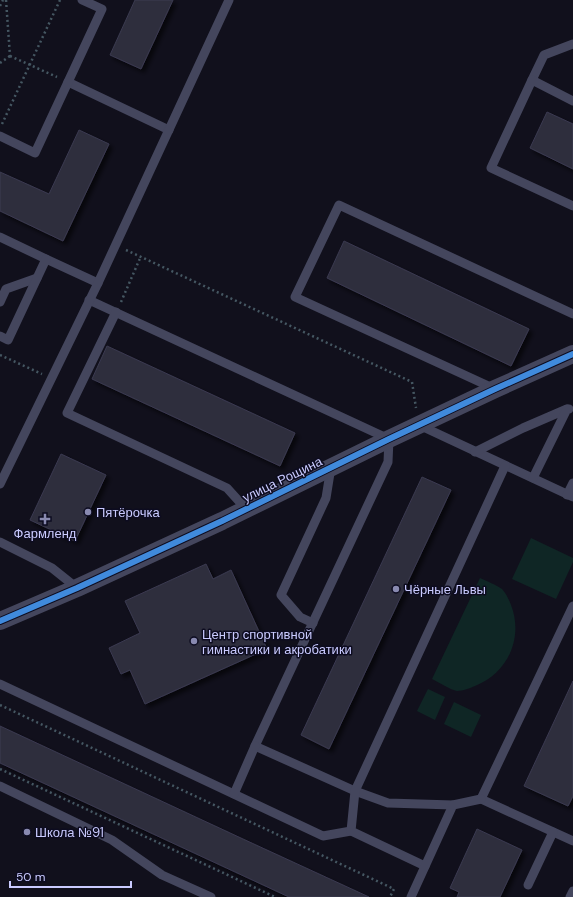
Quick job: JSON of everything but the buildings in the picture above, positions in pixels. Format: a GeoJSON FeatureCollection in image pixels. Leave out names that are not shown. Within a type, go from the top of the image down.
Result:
{"type":"FeatureCollection","features":[{"type":"Feature","properties":{"kind":"street","name":"улица Рощина"},"geometry":{"type":"LineString","coordinates":[[0,621],[77,588],[222,521],[389,439],[573,354]]}},
{"type":"Feature","properties":{"kind":"lane"},"geometry":{"type":"LineString","coordinates":[[0,136],[35,152],[102,9],[82,0]]}},
{"type":"Feature","properties":{"kind":"lane"},"geometry":{"type":"LineString","coordinates":[[0,484],[98,282],[229,0]]}},
{"type":"Feature","properties":{"kind":"lane"},"geometry":{"type":"LineString","coordinates":[[573,44],[544,55],[491,168],[573,206]]}},
{"type":"Feature","properties":{"kind":"lane"},"geometry":{"type":"LineString","coordinates":[[532,80],[573,101]]}},
{"type":"Feature","properties":{"kind":"lane"},"geometry":{"type":"LineString","coordinates":[[68,82],[169,130]]}},
{"type":"Feature","properties":{"kind":"lane"},"geometry":{"type":"LineString","coordinates":[[495,389],[295,297],[339,205],[573,314]]}},
{"type":"Feature","properties":{"kind":"lane"},"geometry":{"type":"LineString","coordinates":[[0,237],[98,282]]}},
{"type":"Feature","properties":{"kind":"lane"},"geometry":{"type":"LineString","coordinates":[[0,336],[8,340],[46,259]]}},
{"type":"Feature","properties":{"kind":"lane"},"geometry":{"type":"LineString","coordinates":[[0,302],[6,289],[37,278]]}},
{"type":"Feature","properties":{"kind":"lane"},"geometry":{"type":"LineString","coordinates":[[89,300],[389,439],[388,462],[234,794]]}},
{"type":"Feature","properties":{"kind":"lane"},"geometry":{"type":"LineString","coordinates":[[116,312],[67,413],[227,488],[246,509]]}},
{"type":"Feature","properties":{"kind":"lane"},"geometry":{"type":"LineString","coordinates":[[475,452],[523,428],[570,409]]}},
{"type":"Feature","properties":{"kind":"lane"},"geometry":{"type":"LineString","coordinates":[[533,478],[570,409]]}},
{"type":"Feature","properties":{"kind":"lane"},"geometry":{"type":"LineString","coordinates":[[419,425],[570,496],[573,483]]}},
{"type":"Feature","properties":{"kind":"lane"},"geometry":{"type":"LineString","coordinates":[[351,831],[355,792],[505,466]]}},
{"type":"Feature","properties":{"kind":"lane"},"geometry":{"type":"LineString","coordinates":[[313,623],[300,617],[281,595],[326,498],[331,467]]}},
{"type":"Feature","properties":{"kind":"lane"},"geometry":{"type":"LineString","coordinates":[[0,542],[52,568],[77,588]]}},
{"type":"Feature","properties":{"kind":"lane"},"geometry":{"type":"LineString","coordinates":[[480,798],[573,606]]}},
{"type":"Feature","properties":{"kind":"lane"},"geometry":{"type":"LineString","coordinates":[[0,684],[323,836],[351,831],[425,866]]}},
{"type":"Feature","properties":{"kind":"lane"},"geometry":{"type":"LineString","coordinates":[[255,746],[355,792],[388,803],[453,805],[480,798],[573,841]]}},
{"type":"Feature","properties":{"kind":"lane"},"geometry":{"type":"LineString","coordinates":[[0,786],[112,840],[162,875],[211,897]]}},
{"type":"Feature","properties":{"kind":"lane"},"geometry":{"type":"LineString","coordinates":[[410,897],[453,805]]}},
{"type":"Feature","properties":{"kind":"lane"},"geometry":{"type":"LineString","coordinates":[[528,885],[553,832]]}},
{"type":"Feature","properties":{"kind":"lane"},"geometry":{"type":"LineString","coordinates":[[570,897],[573,891]]}},
{"type":"Feature","properties":{"kind":"path"},"geometry":{"type":"LineString","coordinates":[[0,6],[4,0]]}},
{"type":"Feature","properties":{"kind":"path"},"geometry":{"type":"LineString","coordinates":[[4,0],[10,56]]}},
{"type":"Feature","properties":{"kind":"path"},"geometry":{"type":"LineString","coordinates":[[0,128],[60,0]]}},
{"type":"Feature","properties":{"kind":"path"},"geometry":{"type":"LineString","coordinates":[[0,63],[10,56]]}},
{"type":"Feature","properties":{"kind":"path"},"geometry":{"type":"LineString","coordinates":[[10,56],[68,82]]}},
{"type":"Feature","properties":{"kind":"path"},"geometry":{"type":"LineString","coordinates":[[115,245],[412,382],[419,425]]}},
{"type":"Feature","properties":{"kind":"path"},"geometry":{"type":"LineString","coordinates":[[116,312],[141,256]]}},
{"type":"Feature","properties":{"kind":"path"},"geometry":{"type":"LineString","coordinates":[[0,355],[51,378]]}},
{"type":"Feature","properties":{"kind":"path"},"geometry":{"type":"LineString","coordinates":[[0,705],[394,889],[390,897]]}},
{"type":"Feature","properties":{"kind":"path"},"geometry":{"type":"LineString","coordinates":[[0,769],[274,897]]}},
{"type":"Feature","properties":{"kind":"green space"},"geometry":{"type":"Polygon","coordinates":[[[531,538],[573,558],[573,562],[556,599],[512,579],[531,538]]]}},
{"type":"Feature","properties":{"kind":"green space"},"geometry":{"type":"Polygon","coordinates":[[[480,578],[505,592],[511,605],[514,617],[514,642],[504,664],[496,673],[475,686],[457,691],[432,679],[480,578]]]}},
{"type":"Feature","properties":{"kind":"green space"},"geometry":{"type":"Polygon","coordinates":[[[428,689],[445,697],[435,720],[417,711],[428,689]]]}},
{"type":"Feature","properties":{"kind":"green space"},"geometry":{"type":"Polygon","coordinates":[[[454,702],[481,715],[471,737],[444,724],[454,702]]]}},
{"type":"Feature","properties":{"kind":"cycle path"},"geometry":{"type":"LineString","coordinates":[[0,621],[77,588],[222,521],[389,439],[573,354]]}},
{"type":"Feature","properties":{"kind":"place","name":"Пятёрочка"},"geometry":{"type":"Point","coordinates":[88,512]}},
{"type":"Feature","properties":{"kind":"place","name":"Фармленд"},"geometry":{"type":"Point","coordinates":[45,519]}},
{"type":"Feature","properties":{"kind":"place","name":"Чёрные Львы"},"geometry":{"type":"Point","coordinates":[396,589]}},
{"type":"Feature","properties":{"kind":"place","name":"Центр спортивной гимнастики и акробатики"},"geometry":{"type":"Point","coordinates":[194,641]}},
{"type":"Feature","properties":{"kind":"place","name":"Школа №91"},"geometry":{"type":"Point","coordinates":[27,832]}}]}
